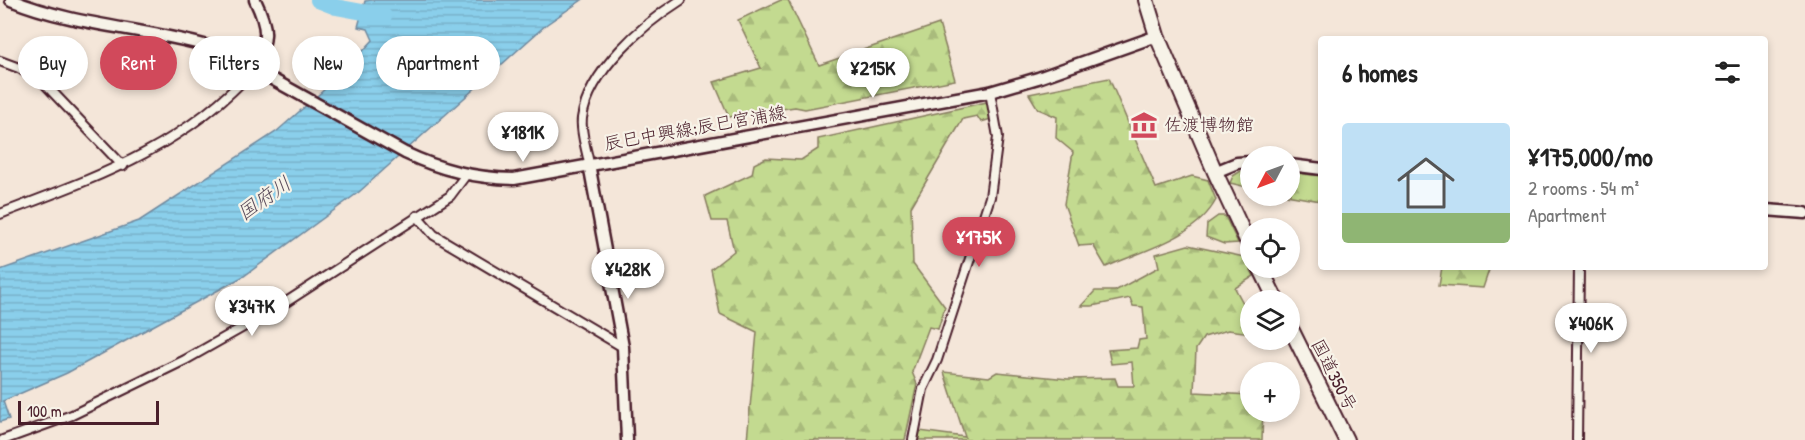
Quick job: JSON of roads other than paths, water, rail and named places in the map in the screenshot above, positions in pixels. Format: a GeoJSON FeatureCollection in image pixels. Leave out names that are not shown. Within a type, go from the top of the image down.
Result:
{"type":"FeatureCollection","features":[{"type":"Feature","properties":{"kind":"highway"},"geometry":{"type":"LineString","coordinates":[[1146,0],[1157,36],[1240,225]]}},
{"type":"Feature","properties":{"kind":"highway","name":"国道350号"},"geometry":{"type":"LineString","coordinates":[[1300,347],[1346,440]]}},
{"type":"Feature","properties":{"kind":"main road","name":"辰巳中興線;辰巳宮浦線"},"geometry":{"type":"LineString","coordinates":[[11,0],[101,25],[189,40]]}},
{"type":"Feature","properties":{"kind":"main road"},"geometry":{"type":"LineString","coordinates":[[255,0],[267,28],[266,36]]}},
{"type":"Feature","properties":{"kind":"main road","name":"辰巳中興線;辰巳宮浦線"},"geometry":{"type":"LineString","coordinates":[[280,82],[405,153],[460,174],[514,179],[990,92],[1038,78],[1157,36]]}},
{"type":"Feature","properties":{"kind":"main road"},"geometry":{"type":"LineString","coordinates":[[1215,172],[1240,163]]}},
{"type":"Feature","properties":{"kind":"main road"},"geometry":{"type":"LineString","coordinates":[[589,164],[622,346],[627,440]]}},
{"type":"Feature","properties":{"kind":"main road"},"geometry":{"type":"LineString","coordinates":[[1300,166],[1318,168]]}},
{"type":"Feature","properties":{"kind":"main road"},"geometry":{"type":"LineString","coordinates":[[1768,210],[1805,213]]}},
{"type":"Feature","properties":{"kind":"street"},"geometry":{"type":"LineString","coordinates":[[589,164],[582,121],[585,104],[596,84],[620,51],[639,32],[656,16],[681,0]]}},
{"type":"Feature","properties":{"kind":"street"},"geometry":{"type":"LineString","coordinates":[[0,61],[20,68],[44,83],[123,166]]}},
{"type":"Feature","properties":{"kind":"street"},"geometry":{"type":"LineString","coordinates":[[0,214],[123,166],[149,153],[207,114],[232,90]]}},
{"type":"Feature","properties":{"kind":"street"},"geometry":{"type":"LineString","coordinates":[[914,440],[923,389],[937,360],[990,196],[999,137],[990,92]]}},
{"type":"Feature","properties":{"kind":"street"},"geometry":{"type":"LineString","coordinates":[[3,440],[72,416],[185,360],[277,308],[450,196],[460,174]]}},
{"type":"Feature","properties":{"kind":"street"},"geometry":{"type":"LineString","coordinates":[[417,216],[434,235],[622,346]]}},
{"type":"Feature","properties":{"kind":"street"},"geometry":{"type":"LineString","coordinates":[[1577,440],[1579,270]]}},
{"type":"Feature","properties":{"kind":"water","name":"国府川"},"geometry":{"type":"Polygon","coordinates":[[[582,0],[547,24],[500,66],[500,36],[376,36],[376,90],[473,90],[359,192],[244,276],[67,373],[3,401],[9,419],[0,422],[0,270],[139,221],[276,132],[324,90],[364,90],[364,50],[373,40],[368,29],[358,27],[365,1],[582,0]]]}},
{"type":"Feature","properties":{"kind":"waterway"},"geometry":{"type":"LineString","coordinates":[[318,0],[336,7],[384,16]]}},
{"type":"Feature","properties":{"kind":"place","name":"佐渡博物館"},"geometry":{"type":"Point","coordinates":[1144,125]}}]}
